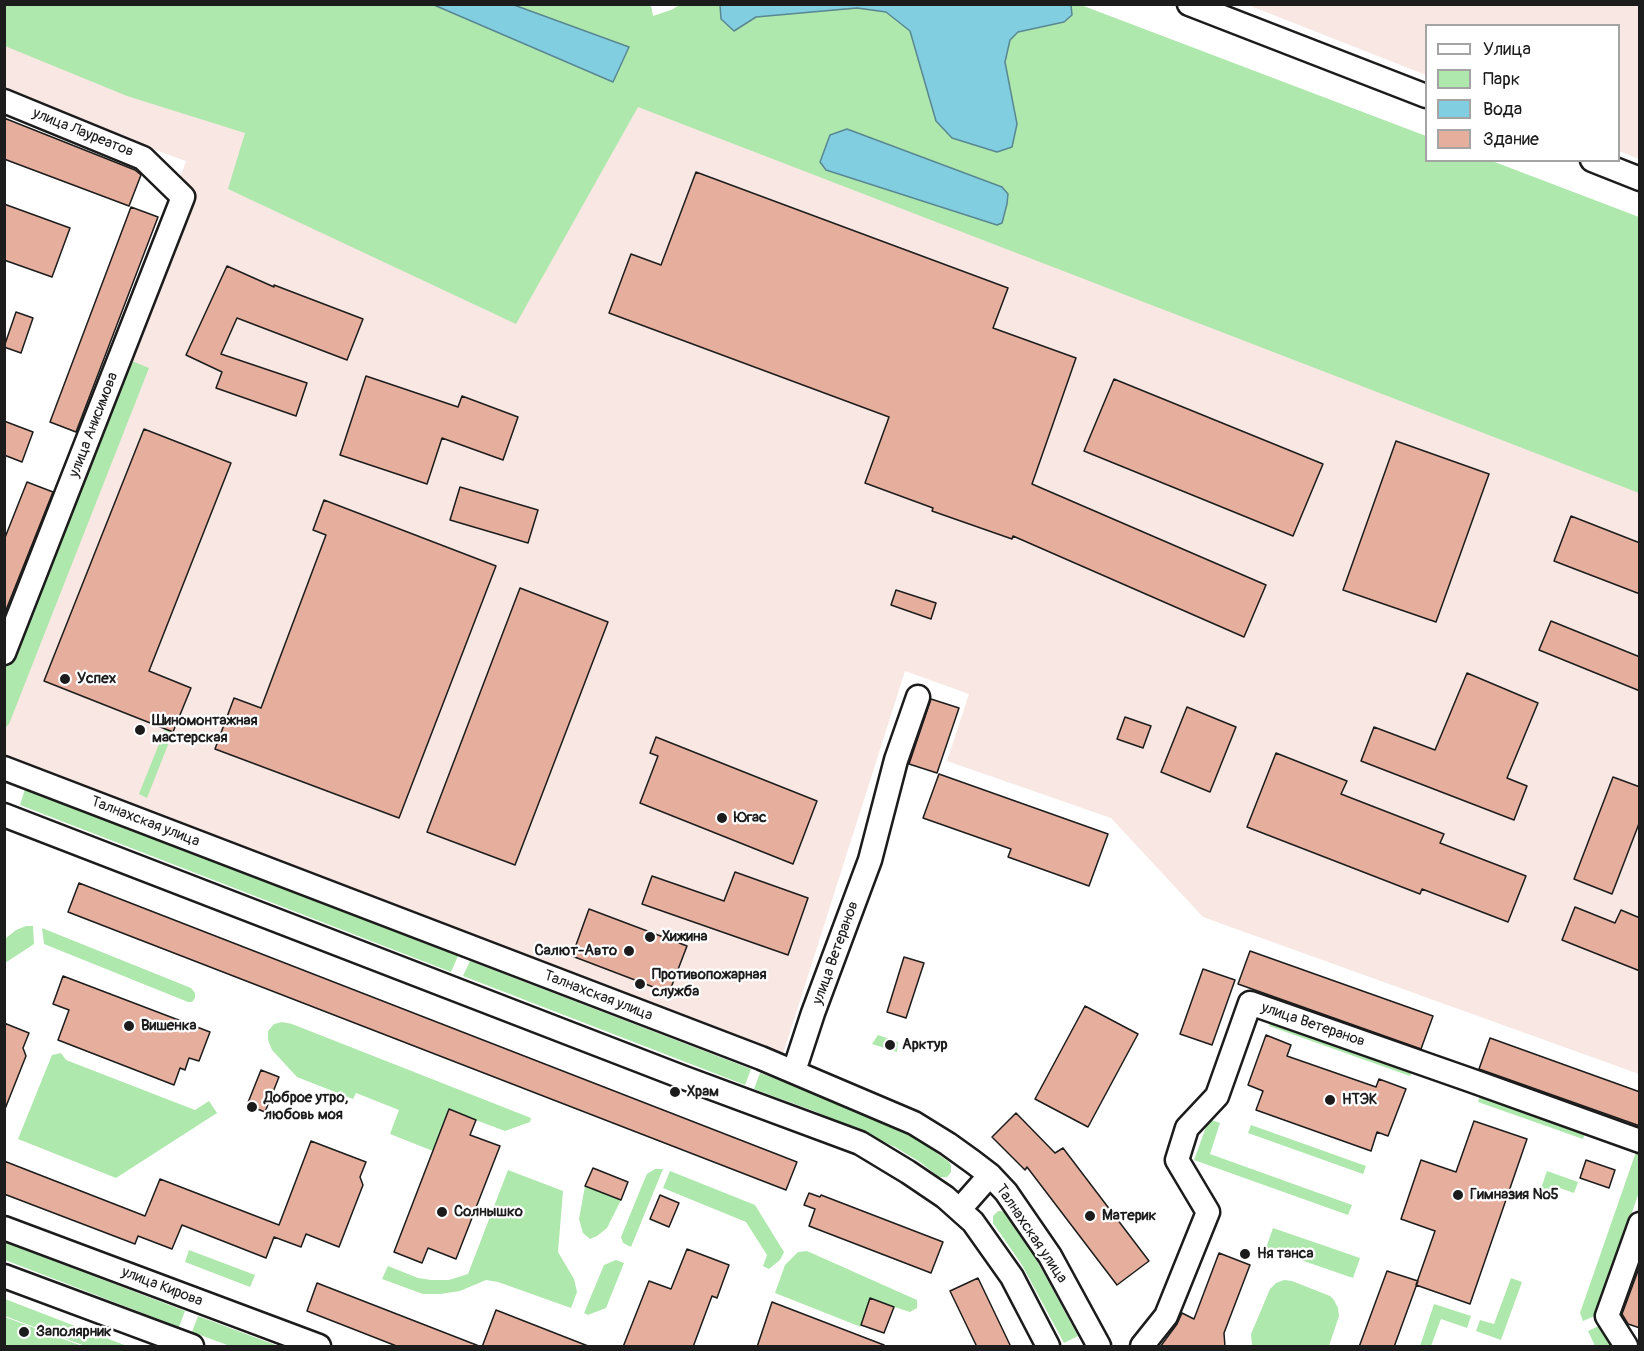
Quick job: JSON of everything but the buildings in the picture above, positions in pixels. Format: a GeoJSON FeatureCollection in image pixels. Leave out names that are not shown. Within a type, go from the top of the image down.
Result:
{"type":"FeatureCollection","features":[{"type":"Feature","properties":{"kind":"street"},"geometry":{"type":"LineString","coordinates":[[1189,4],[1425,96]]}},
{"type":"Feature","properties":{"kind":"street","name":"улица Лауреатов"},"geometry":{"type":"LineString","coordinates":[[4,101],[143,158],[183,197]]}},
{"type":"Feature","properties":{"kind":"street"},"geometry":{"type":"LineString","coordinates":[[1597,162],[1640,179]]}},
{"type":"Feature","properties":{"kind":"street","name":"улица Анисимова"},"geometry":{"type":"LineString","coordinates":[[4,653],[183,197]]}},
{"type":"Feature","properties":{"kind":"street","name":"улица Ветеранов"},"geometry":{"type":"LineString","coordinates":[[794,1071],[870,860],[896,760],[918,697]]}},
{"type":"Feature","properties":{"kind":"street","name":"Талнахская улица"},"geometry":{"type":"LineString","coordinates":[[4,768],[794,1071],[914,1123],[948,1144],[990,1176],[1006,1192],[1050,1256],[1099,1347]]}},
{"type":"Feature","properties":{"kind":"street"},"geometry":{"type":"LineString","coordinates":[[4,815],[734,1097],[860,1143],[908,1172],[960,1209],[973,1222],[1012,1277],[1048,1347]]}},
{"type":"Feature","properties":{"kind":"street","name":"улица Ветеранов"},"geometry":{"type":"LineString","coordinates":[[1142,1347],[1166,1316],[1208,1212],[1177,1160],[1187,1128],[1217,1096],[1250,1003],[1640,1142]]}},
{"type":"Feature","properties":{"kind":"street"},"geometry":{"type":"LineString","coordinates":[[960,1209],[990,1176]]}},
{"type":"Feature","properties":{"kind":"street"},"geometry":{"type":"LineString","coordinates":[[1626,1347],[1607,1316],[1640,1224]]}},
{"type":"Feature","properties":{"kind":"street","name":"улица Кирова"},"geometry":{"type":"LineString","coordinates":[[4,1228],[319,1347]]}},
{"type":"Feature","properties":{"kind":"street"},"geometry":{"type":"LineString","coordinates":[[4,1276],[192,1347]]}},
{"type":"Feature","properties":{"kind":"shaded area"},"geometry":{"type":"Polygon","coordinates":[[[1248,5],[1639,5],[1639,159],[1620,151],[1620,24],[1425,24],[1425,75],[1248,5]]]}},
{"type":"Feature","properties":{"kind":"shaded area"},"geometry":{"type":"Polygon","coordinates":[[[4,36],[602,66],[1639,452],[1639,1074],[1203,917],[1111,818],[947,761],[969,694],[905,671],[783,1054],[369,902],[5,763],[5,643],[122,339],[186,161],[5,95],[4,36]]]}},
{"type":"Feature","properties":{"kind":"green space"},"geometry":{"type":"Polygon","coordinates":[[[4,5],[434,5],[613,82],[629,47],[514,5],[651,5],[653,16],[680,5],[720,5],[721,19],[734,31],[756,17],[857,8],[886,12],[910,31],[936,121],[1017,124],[1005,62],[1010,40],[1018,32],[1064,22],[1072,15],[1071,5],[1081,5],[1425,136],[1425,162],[1495,162],[1639,217],[1639,493],[638,107],[516,324],[228,189],[245,133],[127,96],[5,46],[4,5]]]}},
{"type":"Feature","properties":{"kind":"green space"},"geometry":{"type":"Polygon","coordinates":[[[127,359],[149,368],[9,724],[5,728],[4,672],[127,359]]]}},
{"type":"Feature","properties":{"kind":"green space"},"geometry":{"type":"Polygon","coordinates":[[[165,729],[173,732],[147,798],[139,794],[165,729]]]}},
{"type":"Feature","properties":{"kind":"green space"},"geometry":{"type":"Polygon","coordinates":[[[25,789],[458,956],[451,972],[20,805],[25,789]]]}},
{"type":"Feature","properties":{"kind":"green space"},"geometry":{"type":"Polygon","coordinates":[[[33,926],[34,944],[5,963],[5,939],[16,930],[33,926]]]}},
{"type":"Feature","properties":{"kind":"green space"},"geometry":{"type":"Polygon","coordinates":[[[42,928],[191,988],[195,993],[195,998],[192,1002],[188,1002],[44,944],[42,928]]]}},
{"type":"Feature","properties":{"kind":"green space"},"geometry":{"type":"Polygon","coordinates":[[[470,961],[751,1069],[745,1085],[463,976],[470,961]]]}},
{"type":"Feature","properties":{"kind":"green space"},"geometry":{"type":"Polygon","coordinates":[[[1272,1018],[1413,1068],[1410,1076],[1269,1026],[1272,1018]]]}},
{"type":"Feature","properties":{"kind":"green space"},"geometry":{"type":"Polygon","coordinates":[[[282,1022],[531,1118],[530,1122],[505,1131],[449,1110],[433,1151],[390,1134],[399,1110],[356,1093],[353,1099],[297,1077],[272,1050],[268,1040],[268,1031],[274,1024],[282,1022]]]}},
{"type":"Feature","properties":{"kind":"green space"},"geometry":{"type":"Polygon","coordinates":[[[878,1035],[898,1042],[897,1052],[872,1044],[878,1035]]]}},
{"type":"Feature","properties":{"kind":"green space"},"geometry":{"type":"Polygon","coordinates":[[[61,1053],[66,1060],[195,1110],[209,1101],[217,1113],[116,1178],[18,1139],[52,1055],[61,1053]]]}},
{"type":"Feature","properties":{"kind":"green space"},"geometry":{"type":"Polygon","coordinates":[[[760,1073],[822,1096],[917,1139],[949,1162],[951,1172],[947,1177],[939,1177],[895,1147],[814,1111],[754,1089],[760,1073]]]}},
{"type":"Feature","properties":{"kind":"green space"},"geometry":{"type":"Polygon","coordinates":[[[1481,1094],[1586,1131],[1583,1139],[1478,1102],[1481,1094]]]}},
{"type":"Feature","properties":{"kind":"green space"},"geometry":{"type":"Polygon","coordinates":[[[1209,1119],[1220,1123],[1210,1154],[1352,1205],[1348,1215],[1194,1160],[1209,1119]]]}},
{"type":"Feature","properties":{"kind":"green space"},"geometry":{"type":"Polygon","coordinates":[[[1251,1125],[1366,1166],[1363,1174],[1248,1133],[1251,1125]]]}},
{"type":"Feature","properties":{"kind":"green space"},"geometry":{"type":"Polygon","coordinates":[[[1637,1149],[1639,1149],[1639,1192],[1597,1315],[1583,1321],[1580,1313],[1637,1149]]]}},
{"type":"Feature","properties":{"kind":"green space"},"geometry":{"type":"Polygon","coordinates":[[[655,1169],[663,1169],[631,1247],[623,1243],[621,1237],[647,1174],[655,1169]]]}},
{"type":"Feature","properties":{"kind":"green space"},"geometry":{"type":"Polygon","coordinates":[[[508,1170],[563,1191],[558,1252],[574,1279],[577,1292],[571,1308],[498,1282],[486,1280],[460,1291],[423,1294],[382,1279],[388,1266],[418,1278],[431,1280],[449,1280],[468,1274],[508,1170]]]}},
{"type":"Feature","properties":{"kind":"green space"},"geometry":{"type":"Polygon","coordinates":[[[670,1171],[755,1205],[784,1252],[780,1260],[769,1269],[763,1266],[767,1255],[746,1222],[663,1188],[670,1171]]]}},
{"type":"Feature","properties":{"kind":"green space"},"geometry":{"type":"Polygon","coordinates":[[[1547,1171],[1578,1182],[1574,1193],[1554,1186],[1550,1197],[1539,1194],[1547,1171]]]}},
{"type":"Feature","properties":{"kind":"green space"},"geometry":{"type":"Polygon","coordinates":[[[585,1186],[621,1200],[607,1228],[590,1239],[583,1233],[579,1219],[585,1186]]]}},
{"type":"Feature","properties":{"kind":"green space"},"geometry":{"type":"Polygon","coordinates":[[[998,1211],[1007,1213],[1035,1257],[1078,1336],[1064,1343],[1022,1265],[993,1223],[993,1216],[998,1211]]]}},
{"type":"Feature","properties":{"kind":"green space"},"geometry":{"type":"Polygon","coordinates":[[[1273,1228],[1360,1258],[1353,1278],[1266,1248],[1273,1228]]]}},
{"type":"Feature","properties":{"kind":"green space"},"geometry":{"type":"Polygon","coordinates":[[[4,1242],[185,1311],[179,1327],[5,1260],[4,1242]]]}},
{"type":"Feature","properties":{"kind":"green space"},"geometry":{"type":"Polygon","coordinates":[[[189,1250],[255,1275],[250,1287],[185,1262],[189,1250]]]}},
{"type":"Feature","properties":{"kind":"green space"},"geometry":{"type":"Polygon","coordinates":[[[807,1251],[917,1300],[917,1308],[910,1312],[870,1299],[861,1327],[775,1293],[785,1265],[798,1252],[807,1251]]]}},
{"type":"Feature","properties":{"kind":"green space"},"geometry":{"type":"Polygon","coordinates":[[[616,1260],[624,1263],[606,1308],[588,1315],[584,1313],[604,1265],[616,1260]]]}},
{"type":"Feature","properties":{"kind":"green space"},"geometry":{"type":"Polygon","coordinates":[[[1511,1278],[1522,1282],[1501,1340],[1476,1331],[1480,1320],[1494,1324],[1511,1278]]]}},
{"type":"Feature","properties":{"kind":"green space"},"geometry":{"type":"Polygon","coordinates":[[[1284,1280],[1330,1296],[1334,1300],[1339,1316],[1329,1346],[1252,1346],[1251,1334],[1270,1289],[1276,1283],[1284,1280]]]}},
{"type":"Feature","properties":{"kind":"green space"},"geometry":{"type":"Polygon","coordinates":[[[4,1299],[127,1346],[85,1346],[5,1316],[4,1299]]]}},
{"type":"Feature","properties":{"kind":"green space"},"geometry":{"type":"Polygon","coordinates":[[[1434,1304],[1471,1316],[1467,1328],[1441,1319],[1431,1346],[1420,1346],[1434,1304]]]}},
{"type":"Feature","properties":{"kind":"green space"},"geometry":{"type":"Polygon","coordinates":[[[198,1316],[278,1346],[230,1346],[192,1332],[198,1316]]]}},
{"type":"Feature","properties":{"kind":"green space","name":"Заполярник"},"geometry":{"type":"Polygon","coordinates":[[[5,1317],[82,1346],[5,1346],[5,1317]]]}},
{"type":"Feature","properties":{"kind":"green space"},"geometry":{"type":"Polygon","coordinates":[[[1601,1325],[1611,1346],[1595,1346],[1588,1331],[1601,1325]]]}},
{"type":"Feature","properties":{"kind":"water"},"geometry":{"type":"Polygon","coordinates":[[[434,5],[514,5],[629,47],[613,82],[434,5]]]}},
{"type":"Feature","properties":{"kind":"water"},"geometry":{"type":"Polygon","coordinates":[[[720,5],[1071,5],[1072,15],[1064,22],[1018,32],[1010,40],[1005,62],[1017,124],[1012,147],[997,152],[952,138],[936,121],[910,31],[886,12],[857,8],[756,17],[734,31],[721,19],[720,5]]]}},
{"type":"Feature","properties":{"kind":"water"},"geometry":{"type":"Polygon","coordinates":[[[847,129],[1002,187],[1008,194],[1002,223],[997,225],[826,170],[820,162],[830,135],[847,129]]]}},
{"type":"Feature","properties":{"kind":"place","name":"Успех"},"geometry":{"type":"Point","coordinates":[65,679]}},
{"type":"Feature","properties":{"kind":"place","name":"Шиномонтажная мастерская"},"geometry":{"type":"Point","coordinates":[140,730]}},
{"type":"Feature","properties":{"kind":"place","name":"Югас"},"geometry":{"type":"Point","coordinates":[722,818]}},
{"type":"Feature","properties":{"kind":"place","name":"Хижина"},"geometry":{"type":"Point","coordinates":[650,937]}},
{"type":"Feature","properties":{"kind":"place","name":"Салют-Авто"},"geometry":{"type":"Point","coordinates":[629,951]}},
{"type":"Feature","properties":{"kind":"place","name":"Противопожарная служба"},"geometry":{"type":"Point","coordinates":[640,984]}},
{"type":"Feature","properties":{"kind":"place","name":"Вишенка"},"geometry":{"type":"Point","coordinates":[129,1026]}},
{"type":"Feature","properties":{"kind":"place","name":"Арктур"},"geometry":{"type":"Point","coordinates":[890,1045]}},
{"type":"Feature","properties":{"kind":"place","name":"Храм"},"geometry":{"type":"Point","coordinates":[675,1092]}},
{"type":"Feature","properties":{"kind":"place","name":"НТЭК"},"geometry":{"type":"Point","coordinates":[1330,1100]}},
{"type":"Feature","properties":{"kind":"place","name":"Доброе утро, любовь моя"},"geometry":{"type":"Point","coordinates":[252,1107]}},
{"type":"Feature","properties":{"kind":"place","name":"Гимназия №5"},"geometry":{"type":"Point","coordinates":[1458,1195]}},
{"type":"Feature","properties":{"kind":"place","name":"Солнышко"},"geometry":{"type":"Point","coordinates":[442,1212]}},
{"type":"Feature","properties":{"kind":"place","name":"Материк"},"geometry":{"type":"Point","coordinates":[1090,1216]}},
{"type":"Feature","properties":{"kind":"place","name":"Ня танса"},"geometry":{"type":"Point","coordinates":[1245,1254]}},
{"type":"Feature","properties":{"kind":"place","name":"Заполярник"},"geometry":{"type":"Point","coordinates":[24,1332]}}]}
